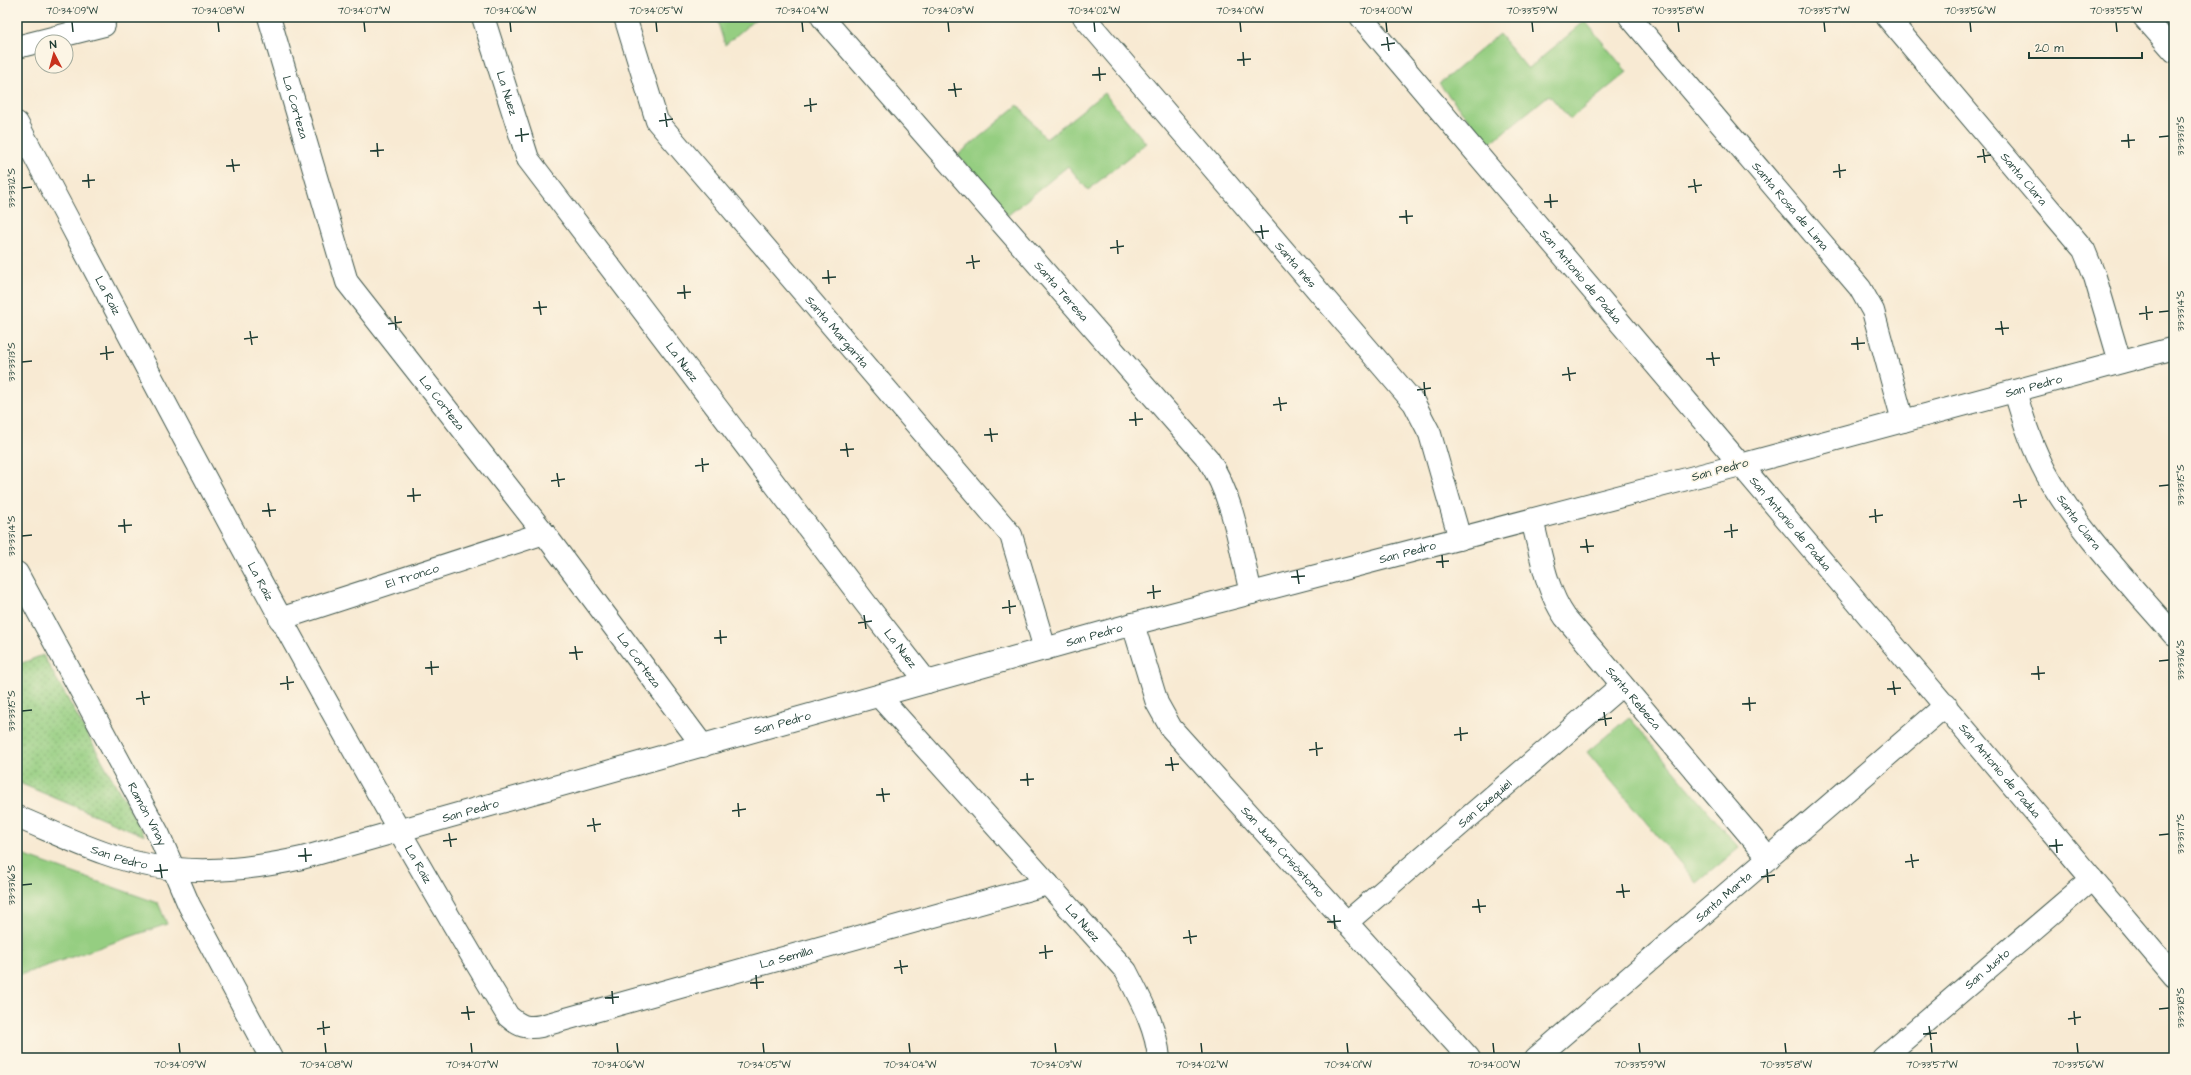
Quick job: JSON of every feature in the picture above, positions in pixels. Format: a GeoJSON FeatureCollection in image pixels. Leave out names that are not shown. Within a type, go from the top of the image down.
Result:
{"type":"FeatureCollection","features":[{"type":"Feature","properties":{"kind":"street","name":"La Corteza"},"geometry":{"type":"LineString","coordinates":[[269,17],[347,282],[544,532],[703,746]]}},
{"type":"Feature","properties":{"kind":"street","name":"La Nuez"},"geometry":{"type":"LineString","coordinates":[[484,17],[528,159],[927,682]]}},
{"type":"Feature","properties":{"kind":"street","name":"Santa Margarita"},"geometry":{"type":"LineString","coordinates":[[625,17],[656,121],[1011,536],[1045,649]]}},
{"type":"Feature","properties":{"kind":"street","name":"Santa Teresa"},"geometry":{"type":"LineString","coordinates":[[822,17],[1208,459],[1227,498],[1251,593]]}},
{"type":"Feature","properties":{"kind":"street","name":"Santa Inés"},"geometry":{"type":"LineString","coordinates":[[1084,17],[1414,403],[1430,434],[1460,538]]}},
{"type":"Feature","properties":{"kind":"street","name":"San Antonio de Padua"},"geometry":{"type":"LineString","coordinates":[[1361,17],[1946,705],[2174,976]]}},
{"type":"Feature","properties":{"kind":"street","name":"Santa Rosa de Lima"},"geometry":{"type":"LineString","coordinates":[[1630,17],[1864,294],[1873,311],[1903,421]]}},
{"type":"Feature","properties":{"kind":"street","name":"Santa Clara"},"geometry":{"type":"LineString","coordinates":[[1887,17],[2084,250],[2095,277],[2120,362]]}},
{"type":"Feature","properties":{"kind":"street"},"geometry":{"type":"LineString","coordinates":[[2144,17],[2174,52]]}},
{"type":"Feature","properties":{"kind":"street"},"geometry":{"type":"LineString","coordinates":[[17,47],[104,25]]}},
{"type":"Feature","properties":{"kind":"street","name":"La Raíz"},"geometry":{"type":"LineString","coordinates":[[17,123],[280,619],[398,831],[508,1016],[524,1027]]}},
{"type":"Feature","properties":{"kind":"street","name":"San Pedro"},"geometry":{"type":"LineString","coordinates":[[17,817],[105,854],[138,863],[173,869],[217,871],[260,867],[302,858],[1133,624],[1532,520],[2174,348]]}},
{"type":"Feature","properties":{"kind":"street","name":"Santa Clara"},"geometry":{"type":"LineString","coordinates":[[2015,391],[2026,429],[2037,455],[2059,494],[2079,522],[2174,635]]}},
{"type":"Feature","properties":{"kind":"street","name":"Santa Rebeca"},"geometry":{"type":"LineString","coordinates":[[1532,520],[1555,603],[1622,685],[1769,858]]}},
{"type":"Feature","properties":{"kind":"street","name":"El Tronco"},"geometry":{"type":"LineString","coordinates":[[280,619],[544,532]]}},
{"type":"Feature","properties":{"kind":"street","name":"Ramón Vinay"},"geometry":{"type":"LineString","coordinates":[[17,573],[159,835],[189,905],[272,1058]]}},
{"type":"Feature","properties":{"kind":"street","name":"San Juan Crisóstomo"},"geometry":{"type":"LineString","coordinates":[[1133,624],[1157,703],[1171,728],[1469,1058]]}},
{"type":"Feature","properties":{"kind":"street","name":"San Exequiel"},"geometry":{"type":"LineString","coordinates":[[1346,923],[1622,685]]}},
{"type":"Feature","properties":{"kind":"street","name":"La Nuez"},"geometry":{"type":"LineString","coordinates":[[879,696],[1126,971],[1146,1010],[1154,1032],[1158,1058]]}},
{"type":"Feature","properties":{"kind":"street","name":"Santa Marta"},"geometry":{"type":"LineString","coordinates":[[1536,1058],[1946,705]]}},
{"type":"Feature","properties":{"kind":"street","name":"San Justo"},"geometry":{"type":"LineString","coordinates":[[1883,1058],[2092,879]]}},
{"type":"Feature","properties":{"kind":"street","name":"La Semilla"},"geometry":{"type":"LineString","coordinates":[[524,1027],[541,1026],[1048,884]]}},
{"type":"Feature","properties":{"kind":"green space"},"geometry":{"type":"Polygon","coordinates":[[[716,17],[758,17],[725,45],[716,17]]]}},
{"type":"Feature","properties":{"kind":"green space"},"geometry":{"type":"Polygon","coordinates":[[[1585,21],[1627,72],[1570,119],[1549,95],[1489,144],[1439,84],[1499,34],[1528,69],[1585,21]]]}},
{"type":"Feature","properties":{"kind":"green space"},"geometry":{"type":"Polygon","coordinates":[[[1104,93],[1146,143],[1088,190],[1068,166],[1007,216],[958,155],[1018,105],[1046,139],[1104,93]]]}},
{"type":"Feature","properties":{"kind":"green space"},"geometry":{"type":"Polygon","coordinates":[[[43,655],[145,836],[17,782],[17,665],[43,655]]]}},
{"type":"Feature","properties":{"kind":"green space"},"geometry":{"type":"Polygon","coordinates":[[[1629,717],[1739,848],[1697,883],[1587,752],[1629,717]]]}},
{"type":"Feature","properties":{"kind":"green space"},"geometry":{"type":"Polygon","coordinates":[[[17,853],[158,903],[167,924],[17,976],[17,853]]]}}]}
